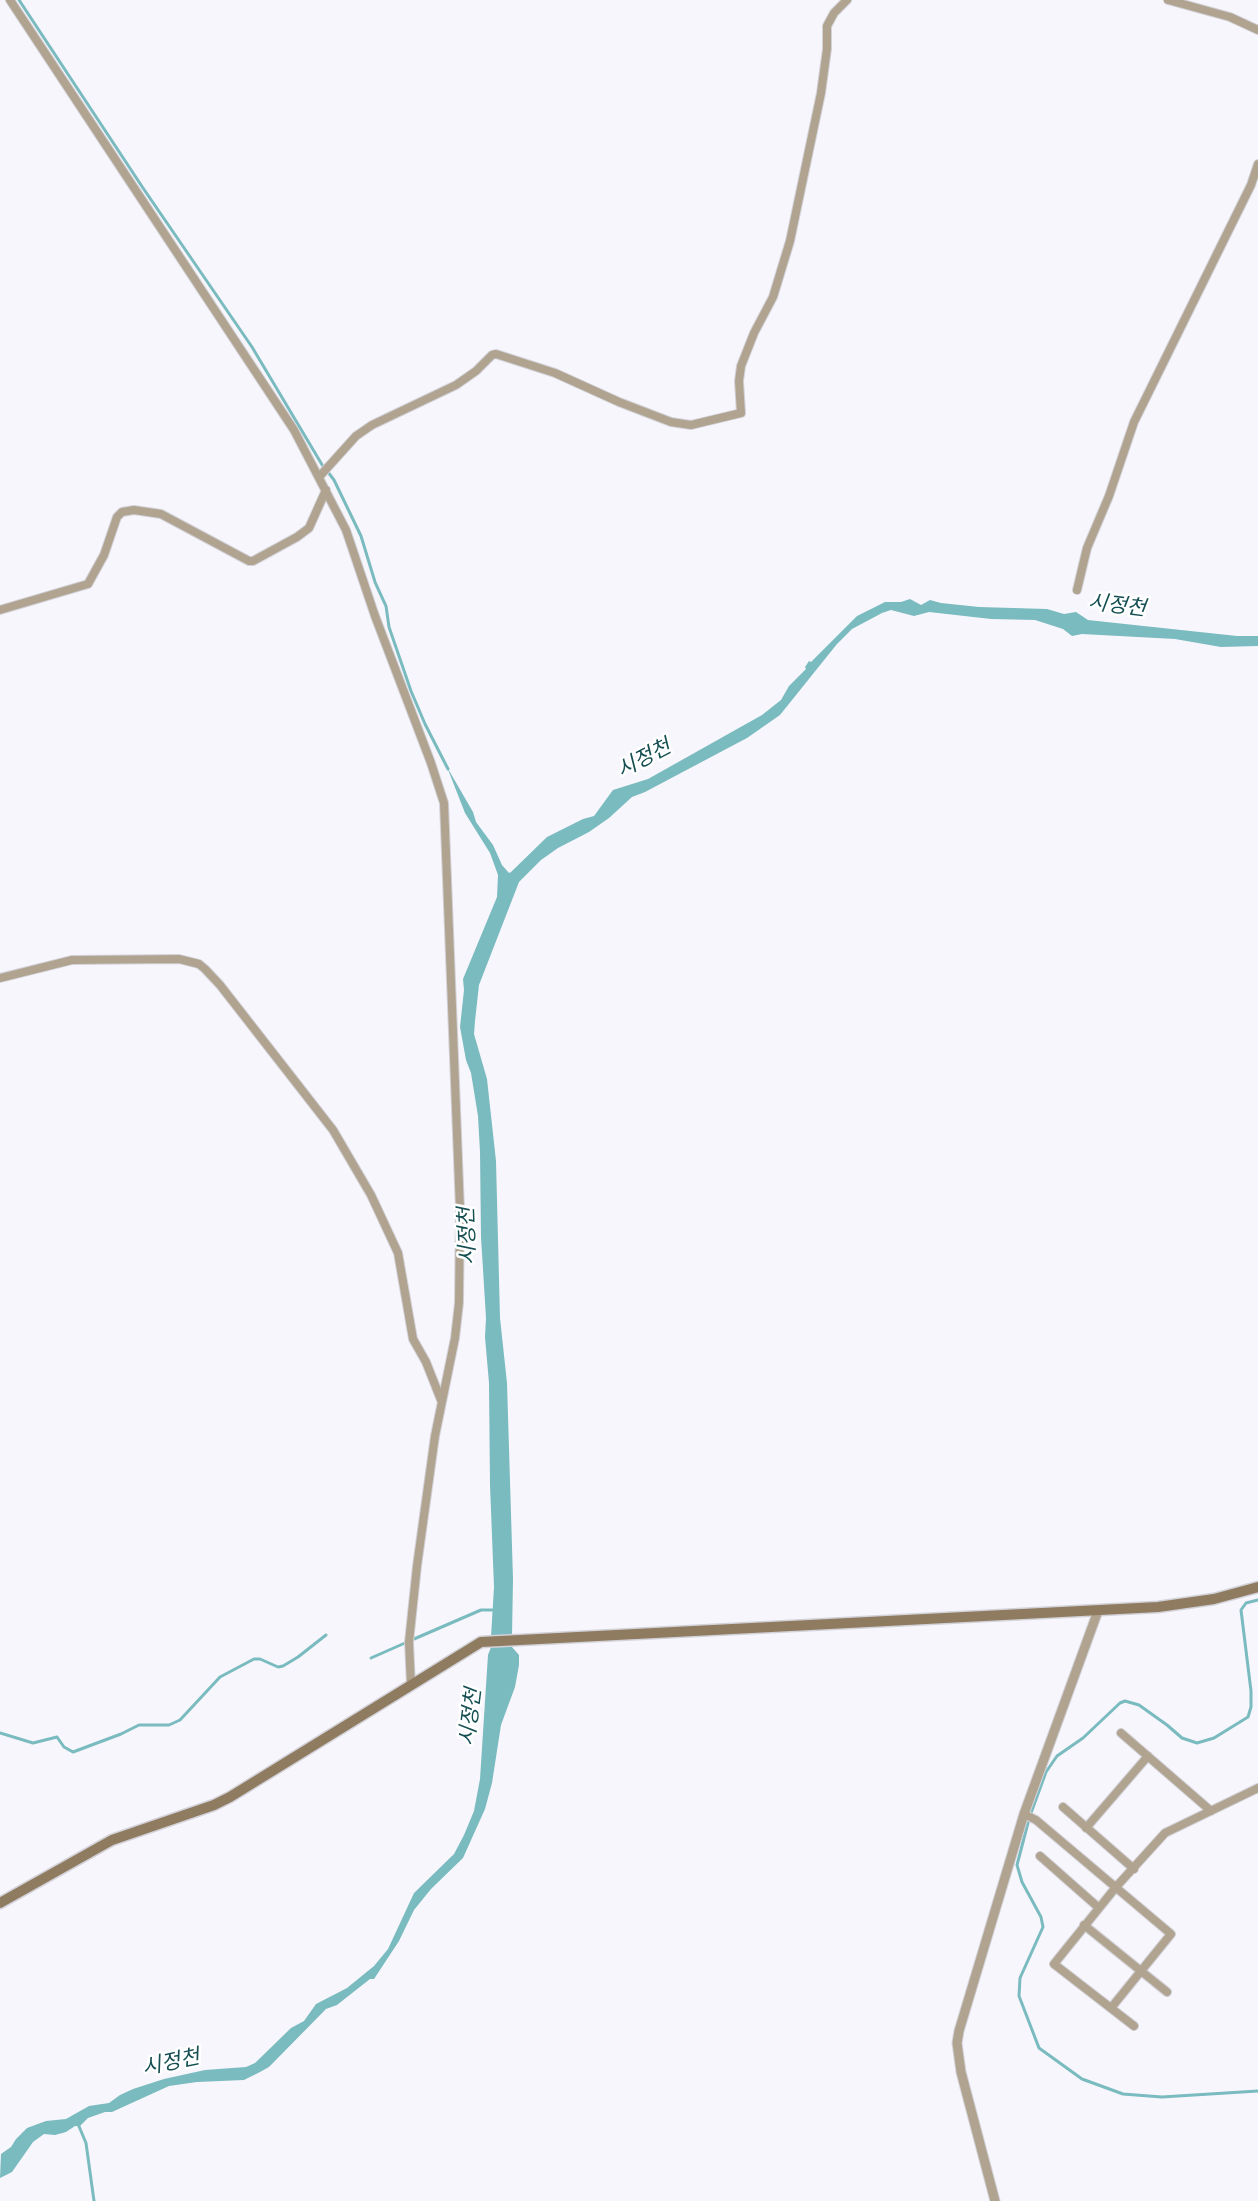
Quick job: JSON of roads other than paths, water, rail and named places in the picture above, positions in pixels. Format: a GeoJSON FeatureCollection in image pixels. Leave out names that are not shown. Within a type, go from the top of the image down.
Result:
{"type":"FeatureCollection","features":[{"type":"Feature","properties":{"kind":"main road"},"geometry":{"type":"LineString","coordinates":[[0,1903],[112,1840],[214,1805],[230,1797],[475,1645],[487,1641],[524,1641],[577,1636],[1098,1611],[1186,1604],[1258,1587]]}},
{"type":"Feature","properties":{"kind":"street"},"geometry":{"type":"LineString","coordinates":[[10,0],[294,430],[346,530],[378,625],[444,803],[460,1240],[458,1320],[441,1401],[417,1566],[409,1642],[411,1685]]}},
{"type":"Feature","properties":{"kind":"street"},"geometry":{"type":"LineString","coordinates":[[319,477],[356,436],[372,425],[456,385],[496,354],[555,373],[619,402],[671,422],[691,425],[741,413],[739,381],[741,366],[754,333],[773,297],[790,241],[821,93],[827,50],[827,26],[834,13],[847,0]]}},
{"type":"Feature","properties":{"kind":"street"},"geometry":{"type":"LineString","coordinates":[[1168,0],[1230,17],[1258,30]]}},
{"type":"Feature","properties":{"kind":"street"},"geometry":{"type":"LineString","coordinates":[[1077,590],[1087,548],[1109,496],[1134,422],[1251,185],[1258,164]]}},
{"type":"Feature","properties":{"kind":"street"},"geometry":{"type":"LineString","coordinates":[[0,610],[88,584],[104,555],[117,517],[122,512],[134,510],[161,514],[253,561],[309,528],[326,490]]}},
{"type":"Feature","properties":{"kind":"street"},"geometry":{"type":"LineString","coordinates":[[0,978],[72,960],[179,959],[199,964],[205,969],[333,1130],[371,1195],[398,1253],[413,1339],[426,1362],[441,1401]]}},
{"type":"Feature","properties":{"kind":"street"},"geometry":{"type":"LineString","coordinates":[[995,2201],[961,2072],[957,2043],[959,2031],[1024,1814],[1098,1611]]}},
{"type":"Feature","properties":{"kind":"street"},"geometry":{"type":"LineString","coordinates":[[1121,1733],[1211,1811]]}},
{"type":"Feature","properties":{"kind":"street"},"geometry":{"type":"LineString","coordinates":[[1086,1828],[1148,1756]]}},
{"type":"Feature","properties":{"kind":"street"},"geometry":{"type":"LineString","coordinates":[[1134,2026],[1054,1964],[1116,1887],[1165,1833],[1258,1788]]}},
{"type":"Feature","properties":{"kind":"street"},"geometry":{"type":"LineString","coordinates":[[1063,1807],[1134,1869]]}},
{"type":"Feature","properties":{"kind":"street"},"geometry":{"type":"LineString","coordinates":[[1024,1814],[1036,1820],[1171,1934],[1111,2008]]}},
{"type":"Feature","properties":{"kind":"street"},"geometry":{"type":"LineString","coordinates":[[1040,1856],[1099,1908]]}},
{"type":"Feature","properties":{"kind":"street"},"geometry":{"type":"LineString","coordinates":[[1084,1925],[1167,1992]]}},
{"type":"Feature","properties":{"kind":"water"},"geometry":{"type":"Polygon","coordinates":[[[910,599],[921,605],[930,600],[979,607],[1047,609],[1064,614],[1076,612],[1088,620],[1237,636],[1258,636],[1258,646],[1221,647],[1175,639],[1082,634],[1072,636],[1063,629],[1035,620],[991,619],[929,612],[914,616],[891,610],[852,629],[837,644],[780,715],[747,738],[632,797],[589,832],[541,860],[519,882],[479,985],[474,1034],[487,1079],[496,1161],[500,1318],[507,1383],[513,1579],[512,1636],[491,1637],[494,1587],[480,1152],[478,1116],[460,1027],[463,979],[497,897],[498,875],[490,853],[465,813],[447,767],[473,812],[476,822],[509,873],[547,837],[594,816],[613,790],[648,779],[762,715],[781,700],[789,686],[806,669],[809,661],[811,662],[857,616],[885,602],[901,602],[910,599]]]}},
{"type":"Feature","properties":{"kind":"water"},"geometry":{"type":"Polygon","coordinates":[[[491,1647],[512,1647],[519,1655],[519,1665],[515,1687],[501,1725],[492,1783],[485,1809],[463,1858],[431,1889],[414,1910],[399,1941],[374,1979],[370,1979],[337,2005],[326,2009],[269,2067],[260,2072],[244,2080],[169,2086],[112,2112],[88,2118],[80,2126],[75,2126],[66,2132],[55,2135],[44,2134],[33,2142],[12,2172],[0,2178],[1,2154],[11,2147],[27,2128],[46,2121],[66,2119],[89,2106],[109,2103],[133,2089],[164,2079],[205,2070],[246,2067],[255,2063],[291,2028],[304,2021],[316,2004],[347,1988],[374,1966],[388,1949],[414,1893],[454,1854],[474,1811],[480,1779],[488,1655],[491,1647]]]}},
{"type":"Feature","properties":{"kind":"waterway"},"geometry":{"type":"LineString","coordinates":[[19,0],[143,188],[252,347],[324,468]]}},
{"type":"Feature","properties":{"kind":"waterway"},"geometry":{"type":"LineString","coordinates":[[328,472],[361,536],[375,582],[386,606],[389,627],[411,691],[448,769]]}},
{"type":"Feature","properties":{"kind":"waterway"},"geometry":{"type":"LineString","coordinates":[[1031,1813],[1046,1772],[1057,1756],[1083,1738],[1120,1703],[1125,1701],[1139,1705],[1182,1738],[1197,1743],[1214,1738],[1248,1717],[1251,1707],[1251,1691],[1241,1610],[1246,1603],[1258,1600]]}},
{"type":"Feature","properties":{"kind":"waterway"},"geometry":{"type":"LineString","coordinates":[[414,1639],[481,1610],[493,1610]]}},
{"type":"Feature","properties":{"kind":"waterway"},"geometry":{"type":"LineString","coordinates":[[0,1733],[33,1743],[57,1737],[64,1747],[73,1752],[139,1725],[169,1725],[180,1720],[220,1677],[254,1659],[260,1659],[278,1667],[283,1666],[326,1635]]}},
{"type":"Feature","properties":{"kind":"waterway"},"geometry":{"type":"LineString","coordinates":[[371,1658],[405,1643]]}},
{"type":"Feature","properties":{"kind":"waterway"},"geometry":{"type":"LineString","coordinates":[[1029,1819],[1017,1865],[1022,1882],[1041,1917],[1043,1927],[1020,1978],[1019,1996],[1039,2048],[1082,2079],[1123,2094],[1162,2097],[1258,2091]]}},
{"type":"Feature","properties":{"kind":"waterway"},"geometry":{"type":"LineString","coordinates":[[78,2124],[86,2143],[94,2201]]}},
{"type":"Feature","properties":{"kind":"water label","name":"시정천"},"geometry":{"type":"Point","coordinates":[1117,606]}},
{"type":"Feature","properties":{"kind":"water label","name":"시정천"},"geometry":{"type":"Point","coordinates":[644,759]}},
{"type":"Feature","properties":{"kind":"water label","name":"시정천"},"geometry":{"type":"Point","coordinates":[468,1236]}},
{"type":"Feature","properties":{"kind":"water label","name":"시정천"},"geometry":{"type":"Point","coordinates":[471,1717]}},
{"type":"Feature","properties":{"kind":"water label","name":"시정천"},"geometry":{"type":"Point","coordinates":[171,2063]}}]}
